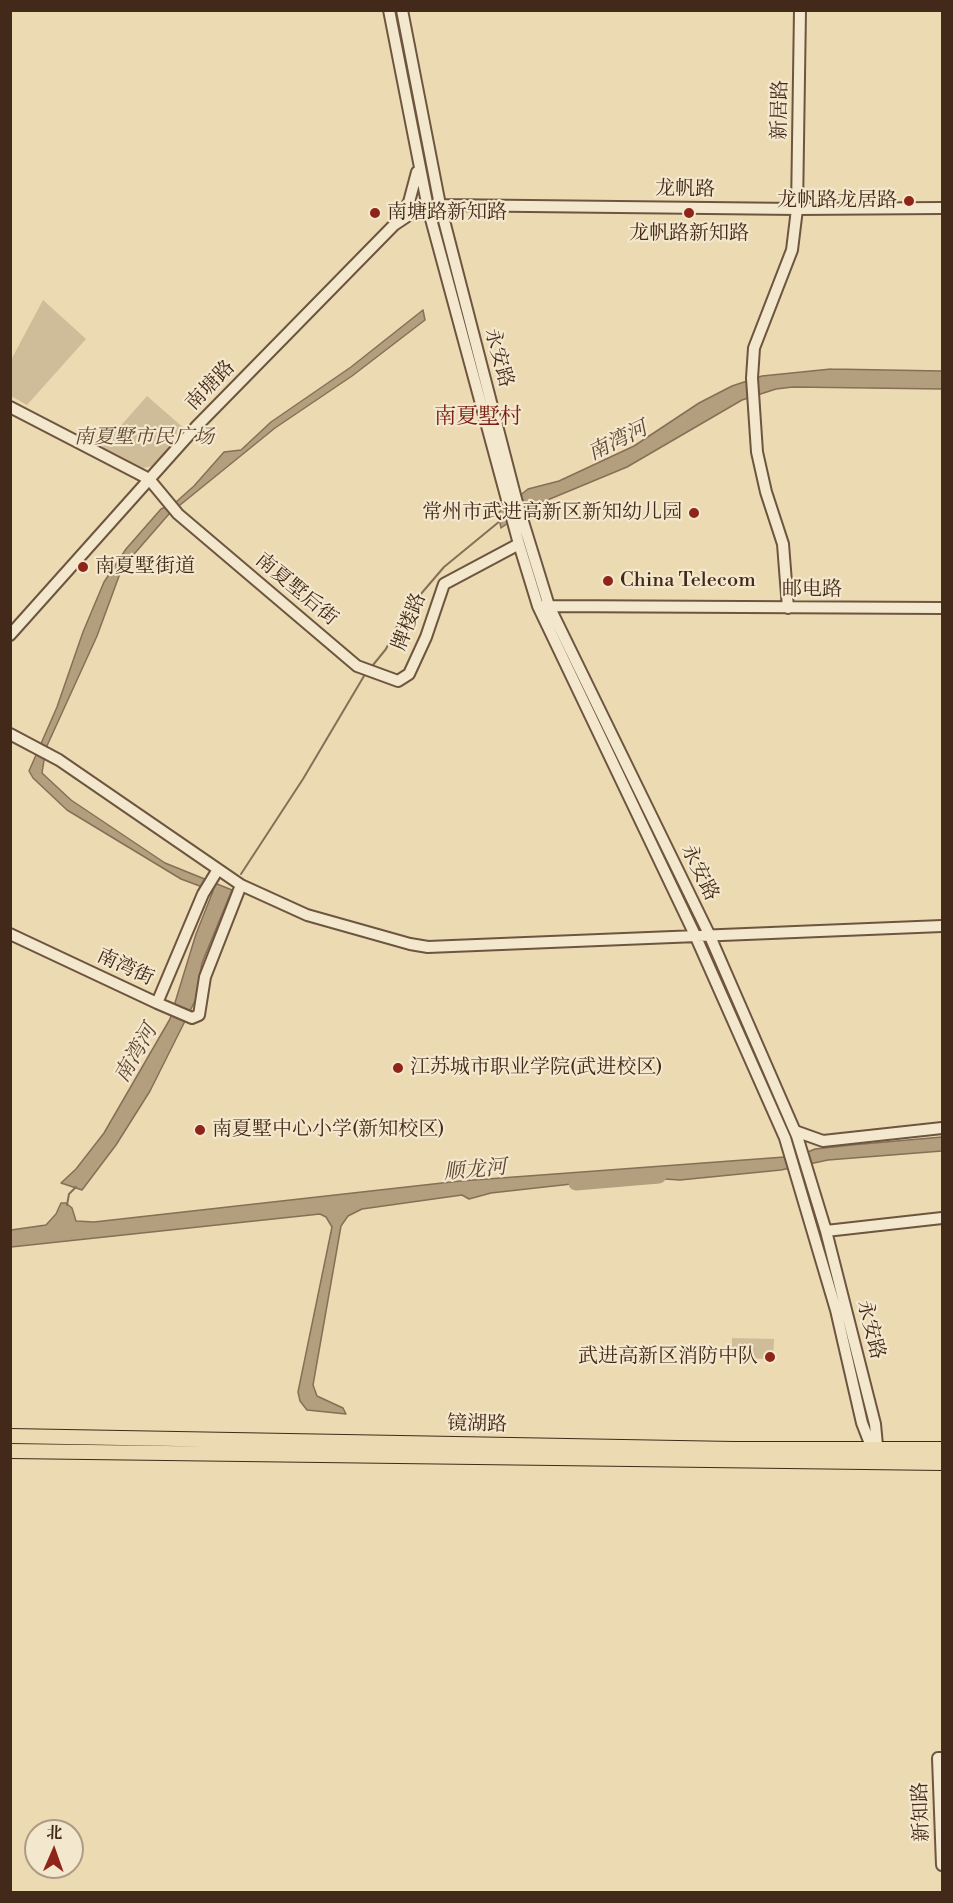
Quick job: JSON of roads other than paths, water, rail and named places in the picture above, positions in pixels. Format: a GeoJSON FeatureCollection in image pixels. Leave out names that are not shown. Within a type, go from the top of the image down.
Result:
{"type":"FeatureCollection","features":[{"type":"Feature","properties":{"kind":"main road","name":"镜湖路"},"geometry":{"type":"LineString","coordinates":[[10,1436],[723,1449],[874,1447],[942,1449]]}},
{"type":"Feature","properties":{"kind":"main road","name":"镜湖路"},"geometry":{"type":"LineString","coordinates":[[10,1451],[942,1464]]}},
{"type":"Feature","properties":{"kind":"street","name":"永安路"},"geometry":{"type":"LineString","coordinates":[[389,10],[428,208],[544,606],[708,934],[796,1133],[826,1231],[875,1424],[874,1447]]}},
{"type":"Feature","properties":{"kind":"street","name":"永安路"},"geometry":{"type":"LineString","coordinates":[[402,10],[440,205],[513,502]]}},
{"type":"Feature","properties":{"kind":"street","name":"新居路"},"geometry":{"type":"LineString","coordinates":[[788,608],[783,544],[764,483],[753,408],[752,378],[754,348],[788,265],[797,209],[800,10]]}},
{"type":"Feature","properties":{"kind":"street"},"geometry":{"type":"LineString","coordinates":[[394,225],[409,202],[417,179],[416,151]]}},
{"type":"Feature","properties":{"kind":"street","name":"龙帆路"},"geometry":{"type":"LineString","coordinates":[[428,208],[440,205],[797,209],[942,208]]}},
{"type":"Feature","properties":{"kind":"street","name":"南塘路"},"geometry":{"type":"LineString","coordinates":[[10,635],[196,427],[394,225],[415,211],[428,208]]}},
{"type":"Feature","properties":{"kind":"street"},"geometry":{"type":"LineString","coordinates":[[10,407],[149,479]]}},
{"type":"Feature","properties":{"kind":"street","name":"南夏墅后街"},"geometry":{"type":"LineString","coordinates":[[149,479],[178,513],[357,666],[398,681]]}},
{"type":"Feature","properties":{"kind":"street","name":"永安路"},"geometry":{"type":"LineString","coordinates":[[520,528],[519,544],[544,606],[785,1138],[797,1172],[878,1462]]}},
{"type":"Feature","properties":{"kind":"street","name":"牌楼路"},"geometry":{"type":"LineString","coordinates":[[398,681],[409,674],[426,637],[444,584],[519,544]]}},
{"type":"Feature","properties":{"kind":"street","name":"邮电路"},"geometry":{"type":"LineString","coordinates":[[544,606],[942,608]]}},
{"type":"Feature","properties":{"kind":"street"},"geometry":{"type":"LineString","coordinates":[[10,734],[59,760],[214,874],[307,915],[410,944],[428,946],[942,926]]}},
{"type":"Feature","properties":{"kind":"street","name":"南湾街"},"geometry":{"type":"LineString","coordinates":[[10,934],[157,1003],[203,894],[214,874]]}},
{"type":"Feature","properties":{"kind":"street"},"geometry":{"type":"LineString","coordinates":[[157,1003],[192,1018],[199,1015],[205,977],[241,885]]}},
{"type":"Feature","properties":{"kind":"street"},"geometry":{"type":"LineString","coordinates":[[796,1133],[823,1140],[942,1128]]}},
{"type":"Feature","properties":{"kind":"street"},"geometry":{"type":"LineString","coordinates":[[826,1231],[942,1218]]}},
{"type":"Feature","properties":{"kind":"street","name":"新知路"},"geometry":{"type":"LineString","coordinates":[[940,1758],[942,1865]]}},
{"type":"Feature","properties":{"kind":"waterway","name":"南湾河"},"geometry":{"type":"LineString","coordinates":[[373,665],[386,649],[402,616],[444,567],[500,521]]}},
{"type":"Feature","properties":{"kind":"waterway","name":"南湾河"},"geometry":{"type":"LineString","coordinates":[[241,874],[303,779],[364,676]]}},
{"type":"Feature","properties":{"kind":"waterway","name":"顺龙河"},"geometry":{"type":"LineString","coordinates":[[576,1183],[659,1176]]}},
{"type":"Feature","properties":{"kind":"waterway","name":"南湾河"},"geometry":{"type":"LineString","coordinates":[[67,1205],[69,1194],[76,1187]]}},
{"type":"Feature","properties":{"kind":"place","name":"龙帆路龙居路"},"geometry":{"type":"Point","coordinates":[909,201]}},
{"type":"Feature","properties":{"kind":"place","name":"南塘路新知路"},"geometry":{"type":"Point","coordinates":[375,213]}},
{"type":"Feature","properties":{"kind":"place","name":"龙帆路新知路"},"geometry":{"type":"Point","coordinates":[689,213]}},
{"type":"Feature","properties":{"kind":"place","name":"常州市武进高新区新知幼儿园"},"geometry":{"type":"Point","coordinates":[694,513]}},
{"type":"Feature","properties":{"kind":"place","name":"南夏墅街道"},"geometry":{"type":"Point","coordinates":[83,567]}},
{"type":"Feature","properties":{"kind":"place","name":"China Telecom"},"geometry":{"type":"Point","coordinates":[608,581]}},
{"type":"Feature","properties":{"kind":"place","name":"江苏城市职业学院(武进校区)"},"geometry":{"type":"Point","coordinates":[398,1068]}},
{"type":"Feature","properties":{"kind":"place","name":"南夏墅中心小学(新知校区)"},"geometry":{"type":"Point","coordinates":[200,1130]}},
{"type":"Feature","properties":{"kind":"place","name":"武进高新区消防中队"},"geometry":{"type":"Point","coordinates":[770,1357]}},
{"type":"Feature","properties":{"kind":"district","name":"南夏墅村"},"geometry":{"type":"Point","coordinates":[478,418]}},
{"type":"Feature","properties":{"kind":"park label","name":"南夏墅市民广场"},"geometry":{"type":"Point","coordinates":[144,438]}}]}
